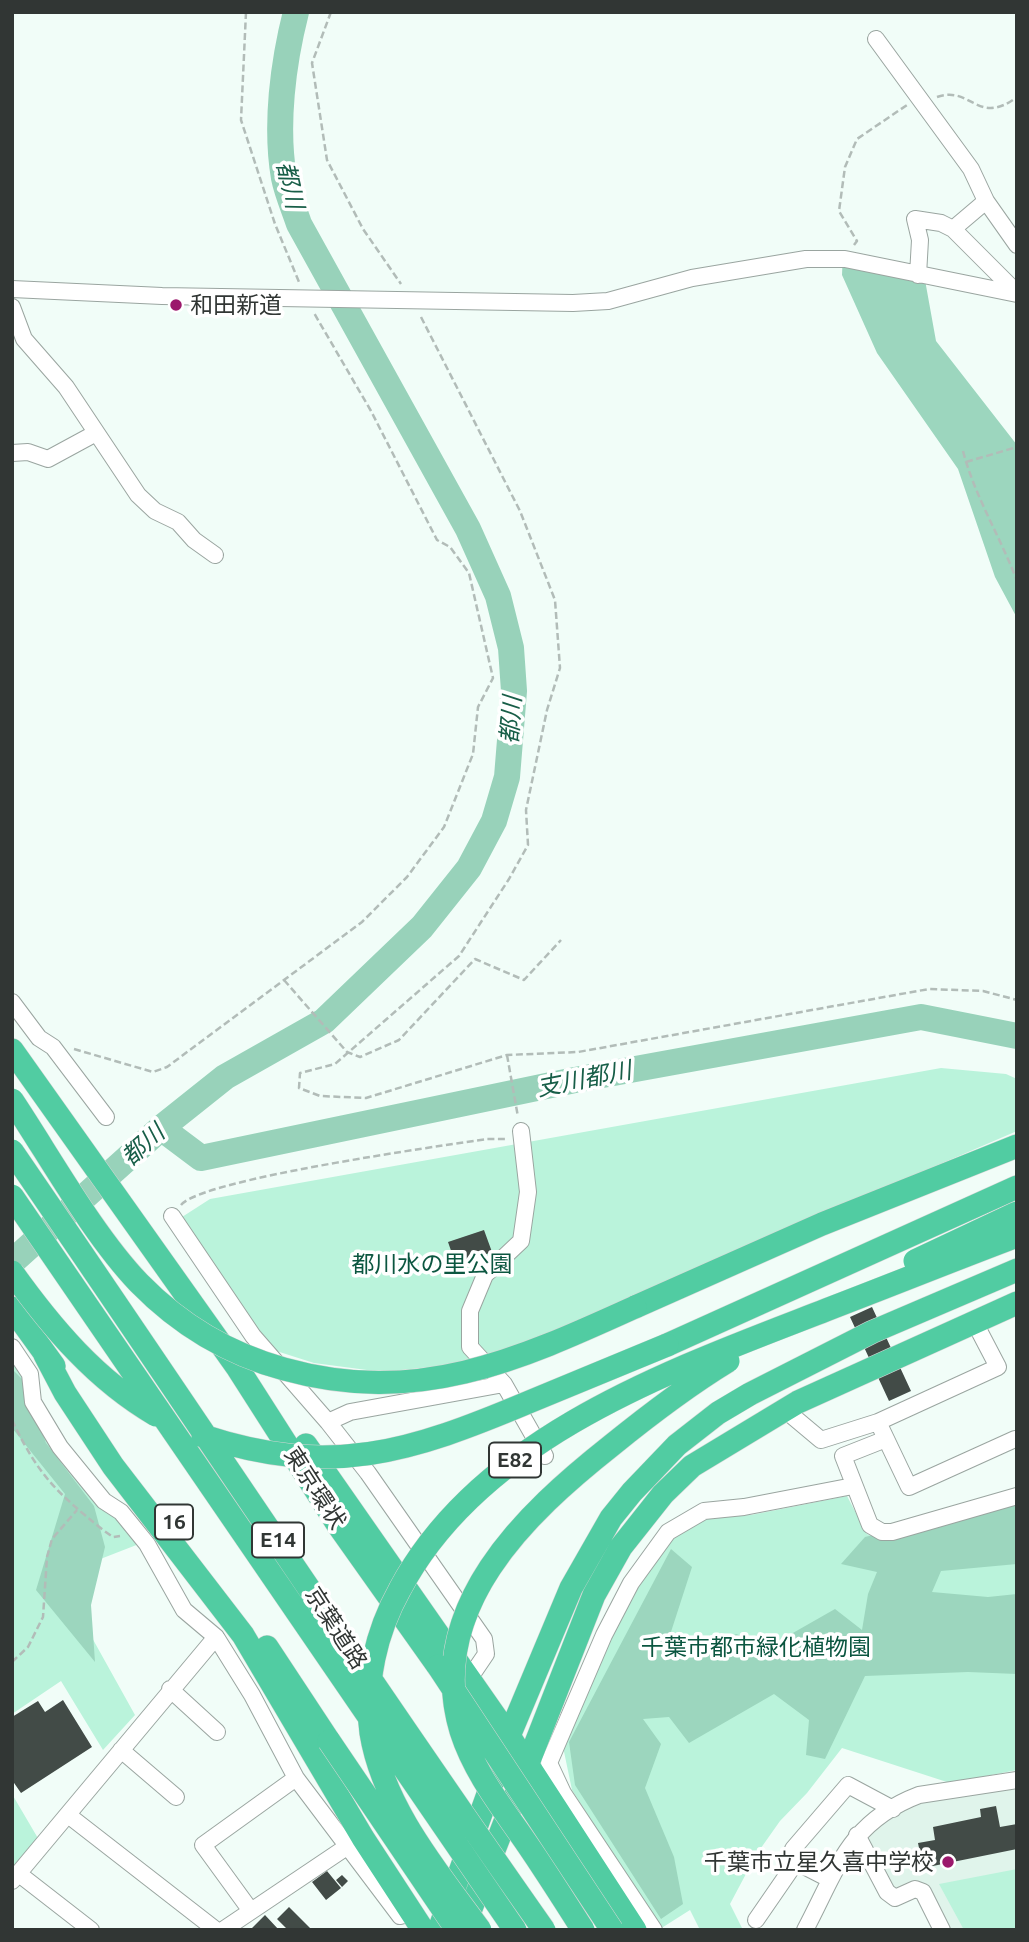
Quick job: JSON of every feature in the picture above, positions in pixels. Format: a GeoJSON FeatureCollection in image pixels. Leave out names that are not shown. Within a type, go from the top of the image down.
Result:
{"type":"FeatureCollection","features":[{"type":"Feature","properties":{"kind":"highway","name":"東京環状"},"geometry":{"type":"LineString","coordinates":[[12,1049],[237,1367],[338,1525],[438,1666],[612,1930]]}},
{"type":"Feature","properties":{"kind":"highway"},"geometry":{"type":"LineString","coordinates":[[12,1100],[107,1243],[139,1283],[198,1331],[245,1356],[272,1366],[354,1383],[381,1385],[435,1379],[513,1359],[822,1224],[1017,1146]]}},
{"type":"Feature","properties":{"kind":"highway","name":"京葉道路"},"geometry":{"type":"LineString","coordinates":[[12,1151],[270,1527],[415,1748],[544,1930]]}},
{"type":"Feature","properties":{"kind":"highway","name":"E82"},"geometry":{"type":"LineString","coordinates":[[12,1272],[68,1344],[122,1393],[169,1423],[230,1445],[270,1454],[348,1456],[434,1440],[667,1345],[1017,1187]]}},
{"type":"Feature","properties":{"kind":"highway","name":"京葉道路"},"geometry":{"type":"LineString","coordinates":[[12,1196],[515,1930]]}},
{"type":"Feature","properties":{"kind":"highway","name":"E82"},"geometry":{"type":"LineString","coordinates":[[583,1930],[492,1794],[461,1732],[456,1709],[456,1664],[473,1598],[485,1574],[520,1528],[565,1482],[709,1372],[824,1306],[1017,1213]]}},
{"type":"Feature","properties":{"kind":"highway","name":"E82"},"geometry":{"type":"LineString","coordinates":[[480,1930],[421,1846],[394,1802],[372,1735],[369,1684],[383,1626],[403,1583],[428,1543],[489,1479],[568,1427],[632,1391],[724,1349],[1017,1236]]}},
{"type":"Feature","properties":{"kind":"highway"},"geometry":{"type":"LineString","coordinates":[[439,1930],[509,1736],[571,1588],[611,1518],[677,1445],[718,1413],[872,1332],[1017,1270]]}},
{"type":"Feature","properties":{"kind":"highway"},"geometry":{"type":"LineString","coordinates":[[462,1930],[538,1762],[594,1595],[621,1547],[663,1494],[692,1466],[784,1409],[1017,1303]]}},
{"type":"Feature","properties":{"kind":"highway","name":"16"},"geometry":{"type":"LineString","coordinates":[[12,1308],[45,1355],[235,1600],[457,1930]]}},
{"type":"Feature","properties":{"kind":"highway"},"geometry":{"type":"LineString","coordinates":[[45,1355],[65,1393],[113,1466],[243,1635],[417,1921]]}},
{"type":"Feature","properties":{"kind":"highway"},"geometry":{"type":"LineString","coordinates":[[237,1367],[263,1388],[292,1425],[509,1736],[538,1762],[635,1930]]}},
{"type":"Feature","properties":{"kind":"street"},"geometry":{"type":"LineString","coordinates":[[876,39],[925,101],[943,134],[971,169],[986,201],[1017,245]]}},
{"type":"Feature","properties":{"kind":"street"},"geometry":{"type":"LineString","coordinates":[[953,229],[986,201]]}},
{"type":"Feature","properties":{"kind":"street"},"geometry":{"type":"LineString","coordinates":[[918,275],[920,240],[915,219],[941,223],[953,229],[1017,294]]}},
{"type":"Feature","properties":{"kind":"street"},"geometry":{"type":"LineString","coordinates":[[12,289],[162,296],[305,296],[552,303],[608,301],[692,278],[765,263],[845,259],[1017,294]]}},
{"type":"Feature","properties":{"kind":"street"},"geometry":{"type":"LineString","coordinates":[[12,307],[24,339],[66,387],[138,495],[155,511],[178,522],[194,540],[215,555]]}},
{"type":"Feature","properties":{"kind":"street"},"geometry":{"type":"LineString","coordinates":[[12,453],[28,452],[48,458],[96,433]]}},
{"type":"Feature","properties":{"kind":"street"},"geometry":{"type":"LineString","coordinates":[[12,1002],[38,1038],[53,1047],[106,1117]]}},
{"type":"Feature","properties":{"kind":"street"},"geometry":{"type":"LineString","coordinates":[[521,1135],[528,1192],[521,1241],[485,1275],[470,1311],[470,1347],[504,1384],[545,1456]]}},
{"type":"Feature","properties":{"kind":"street"},"geometry":{"type":"LineString","coordinates":[[172,1216],[253,1336],[328,1422],[368,1473],[484,1639],[486,1654],[482,1665],[469,1679]]}},
{"type":"Feature","properties":{"kind":"street"},"geometry":{"type":"LineString","coordinates":[[784,1409],[821,1440],[878,1422],[998,1367],[975,1323]]}},
{"type":"Feature","properties":{"kind":"street"},"geometry":{"type":"LineString","coordinates":[[12,1347],[30,1374],[33,1402],[60,1447],[104,1501],[121,1512],[135,1530],[163,1569],[184,1610],[216,1637],[252,1695],[296,1778],[345,1848],[400,1916],[417,1921]]}},
{"type":"Feature","properties":{"kind":"street"},"geometry":{"type":"LineString","coordinates":[[328,1422],[350,1412],[504,1384]]}},
{"type":"Feature","properties":{"kind":"street"},"geometry":{"type":"LineString","coordinates":[[878,1422],[909,1486],[1015,1439]]}},
{"type":"Feature","properties":{"kind":"street"},"geometry":{"type":"LineString","coordinates":[[886,1439],[844,1456],[853,1486],[870,1525],[882,1532],[1017,1496]]}},
{"type":"Feature","properties":{"kind":"street"},"geometry":{"type":"LineString","coordinates":[[654,1930],[563,1793],[538,1762],[631,1583],[668,1532],[704,1511],[744,1507],[853,1486]]}},
{"type":"Feature","properties":{"kind":"street"},"geometry":{"type":"LineString","coordinates":[[91,1930],[15,1877],[216,1637]]}},
{"type":"Feature","properties":{"kind":"street"},"geometry":{"type":"LineString","coordinates":[[170,1689],[218,1732]]}},
{"type":"Feature","properties":{"kind":"street"},"geometry":{"type":"LineString","coordinates":[[121,1750],[176,1797]]}},
{"type":"Feature","properties":{"kind":"street"},"geometry":{"type":"LineString","coordinates":[[251,1911],[202,1845],[296,1778]]}},
{"type":"Feature","properties":{"kind":"street"},"geometry":{"type":"LineString","coordinates":[[805,1930],[845,1849],[857,1835],[893,1808],[919,1795],[1017,1780]]}},
{"type":"Feature","properties":{"kind":"street"},"geometry":{"type":"LineString","coordinates":[[793,1849],[848,1785],[893,1808]]}},
{"type":"Feature","properties":{"kind":"street"},"geometry":{"type":"LineString","coordinates":[[68,1815],[216,1930]]}},
{"type":"Feature","properties":{"kind":"street"},"geometry":{"type":"LineString","coordinates":[[857,1835],[887,1892],[895,1898],[915,1889],[923,1892],[942,1930]]}},
{"type":"Feature","properties":{"kind":"street"},"geometry":{"type":"LineString","coordinates":[[223,1930],[345,1848]]}},
{"type":"Feature","properties":{"kind":"street"},"geometry":{"type":"LineString","coordinates":[[756,1920],[796,1862],[829,1879]]}},
{"type":"Feature","properties":{"kind":"path"},"geometry":{"type":"LineString","coordinates":[[38,1038],[153,1072],[167,1067],[362,922],[407,877],[444,827],[473,754],[478,708],[493,678],[469,573],[450,547],[437,540],[371,411],[305,296],[275,223],[241,120],[246,12]]}},
{"type":"Feature","properties":{"kind":"path"},"geometry":{"type":"LineString","coordinates":[[331,12],[312,63],[327,160],[363,229],[412,299],[520,511],[555,600],[560,668],[547,710],[526,810],[528,845],[509,879],[459,956],[335,1064],[300,1073],[299,1088],[320,1096],[366,1098],[507,1055],[578,1052],[929,989],[983,991],[1017,1000]]}},
{"type":"Feature","properties":{"kind":"path"},"geometry":{"type":"LineString","coordinates":[[845,259],[857,241],[839,211],[845,167],[857,139],[903,105],[946,94],[966,99],[990,110],[1005,106],[1017,97]]}},
{"type":"Feature","properties":{"kind":"path"},"geometry":{"type":"LineString","coordinates":[[966,462],[1017,447]]}},
{"type":"Feature","properties":{"kind":"path"},"geometry":{"type":"LineString","coordinates":[[963,451],[971,482],[1005,550],[1017,581]]}},
{"type":"Feature","properties":{"kind":"path"},"geometry":{"type":"LineString","coordinates":[[284,980],[347,1052],[360,1057],[399,1040],[475,959],[524,980],[561,940]]}},
{"type":"Feature","properties":{"kind":"path"},"geometry":{"type":"LineString","coordinates":[[172,1216],[186,1199],[296,1170],[521,1135],[507,1055]]}},
{"type":"Feature","properties":{"kind":"path"},"geometry":{"type":"LineString","coordinates":[[12,1420],[31,1459],[45,1479],[77,1510],[113,1536],[135,1530]]}},
{"type":"Feature","properties":{"kind":"path"},"geometry":{"type":"LineString","coordinates":[[12,1662],[27,1647],[43,1617],[47,1595],[47,1557],[52,1539],[77,1510]]}},
{"type":"Feature","properties":{"kind":"shaded area","name":"千葉市立星久喜中学校"},"geometry":{"type":"Polygon","coordinates":[[[1017,1787],[1017,1930],[949,1930],[926,1885],[901,1891],[893,1886],[867,1841],[872,1830],[917,1802],[1017,1787]]]}},
{"type":"Feature","properties":{"kind":"green space"},"geometry":{"type":"Polygon","coordinates":[[[843,251],[925,280],[936,341],[1017,445],[1017,618],[995,577],[958,469],[877,353],[842,275],[843,251]]]}},
{"type":"Feature","properties":{"kind":"green space","name":"都川水の里公園"},"geometry":{"type":"Polygon","coordinates":[[[941,1068],[1006,1074],[1017,1079],[1017,1131],[516,1347],[450,1365],[382,1372],[314,1363],[267,1348],[182,1217],[210,1199],[941,1068]]]}},
{"type":"Feature","properties":{"kind":"green space"},"geometry":{"type":"Polygon","coordinates":[[[12,1358],[71,1469],[139,1544],[85,1565],[61,1582],[135,1715],[103,1750],[61,1681],[12,1714],[12,1358]]]}},
{"type":"Feature","properties":{"kind":"green space"},"geometry":{"type":"Polygon","coordinates":[[[12,1369],[22,1379],[46,1443],[94,1506],[105,1547],[91,1605],[95,1662],[36,1590],[65,1494],[12,1428],[12,1369]]]}},
{"type":"Feature","properties":{"kind":"green space","name":"千葉市都市緑化植物園"},"geometry":{"type":"Polygon","coordinates":[[[847,1496],[867,1534],[883,1541],[1017,1507],[1017,1770],[950,1783],[842,1748],[807,1793],[780,1821],[756,1855],[730,1904],[743,1930],[700,1930],[690,1910],[660,1929],[572,1790],[562,1742],[639,1581],[675,1536],[709,1517],[751,1515],[847,1496]]]}},
{"type":"Feature","properties":{"kind":"green space"},"geometry":{"type":"Polygon","coordinates":[[[1017,1499],[1017,1564],[941,1571],[932,1592],[988,1597],[1017,1594],[1017,1674],[968,1672],[865,1676],[825,1759],[806,1755],[809,1720],[774,1694],[689,1743],[669,1717],[643,1719],[661,1744],[645,1788],[674,1857],[683,1904],[661,1919],[575,1785],[569,1742],[671,1549],[692,1567],[669,1638],[693,1656],[713,1649],[736,1634],[770,1646],[835,1609],[862,1630],[868,1594],[877,1572],[841,1564],[865,1537],[1017,1499]]]}},
{"type":"Feature","properties":{"kind":"green space"},"geometry":{"type":"Polygon","coordinates":[[[12,1794],[39,1840],[12,1872],[12,1794]]]}},
{"type":"Feature","properties":{"kind":"green space"},"geometry":{"type":"Polygon","coordinates":[[[1017,1869],[1017,1930],[964,1930],[939,1884],[1017,1869]]]}},
{"type":"Feature","properties":{"kind":"building"},"geometry":{"type":"Polygon","coordinates":[[[484,1230],[492,1252],[456,1265],[448,1242],[484,1230]]]}},
{"type":"Feature","properties":{"kind":"building"},"geometry":{"type":"Polygon","coordinates":[[[872,1307],[911,1391],[889,1401],[850,1317],[872,1307]]]}},
{"type":"Feature","properties":{"kind":"building"},"geometry":{"type":"Polygon","coordinates":[[[63,1700],[92,1747],[21,1793],[12,1780],[12,1717],[38,1701],[45,1712],[63,1700]]]}},
{"type":"Feature","properties":{"kind":"building"},"geometry":{"type":"Polygon","coordinates":[[[996,1806],[1000,1827],[1017,1824],[1017,1849],[923,1868],[918,1843],[935,1840],[933,1827],[981,1817],[980,1809],[996,1806]]]}},
{"type":"Feature","properties":{"kind":"building"},"geometry":{"type":"Polygon","coordinates":[[[327,1871],[341,1888],[326,1900],[312,1882],[327,1871]]]}},
{"type":"Feature","properties":{"kind":"building"},"geometry":{"type":"Polygon","coordinates":[[[342,1875],[348,1881],[342,1887],[336,1880],[342,1875]]]}},
{"type":"Feature","properties":{"kind":"building"},"geometry":{"type":"Polygon","coordinates":[[[289,1907],[312,1930],[288,1930],[277,1919],[289,1907]]]}},
{"type":"Feature","properties":{"kind":"building"},"geometry":{"type":"Polygon","coordinates":[[[265,1915],[279,1930],[250,1930],[265,1915]]]}},
{"type":"Feature","properties":{"kind":"waterway","name":"都川"},"geometry":{"type":"LineString","coordinates":[[12,1262],[161,1128],[225,1077],[324,1021],[422,927],[469,868],[494,821],[507,777],[514,691],[511,648],[498,596],[468,529],[299,224],[285,184],[280,116],[287,52],[296,12]]}},
{"type":"Feature","properties":{"kind":"waterway","name":"支川都川"},"geometry":{"type":"LineString","coordinates":[[161,1128],[201,1158],[575,1080],[921,1017],[1017,1036]]}},
{"type":"Feature","properties":{"kind":"place","name":"和田新道"},"geometry":{"type":"Point","coordinates":[176,305]}},
{"type":"Feature","properties":{"kind":"place","name":"千葉市立星久喜中学校"},"geometry":{"type":"Point","coordinates":[948,1862]}}]}
